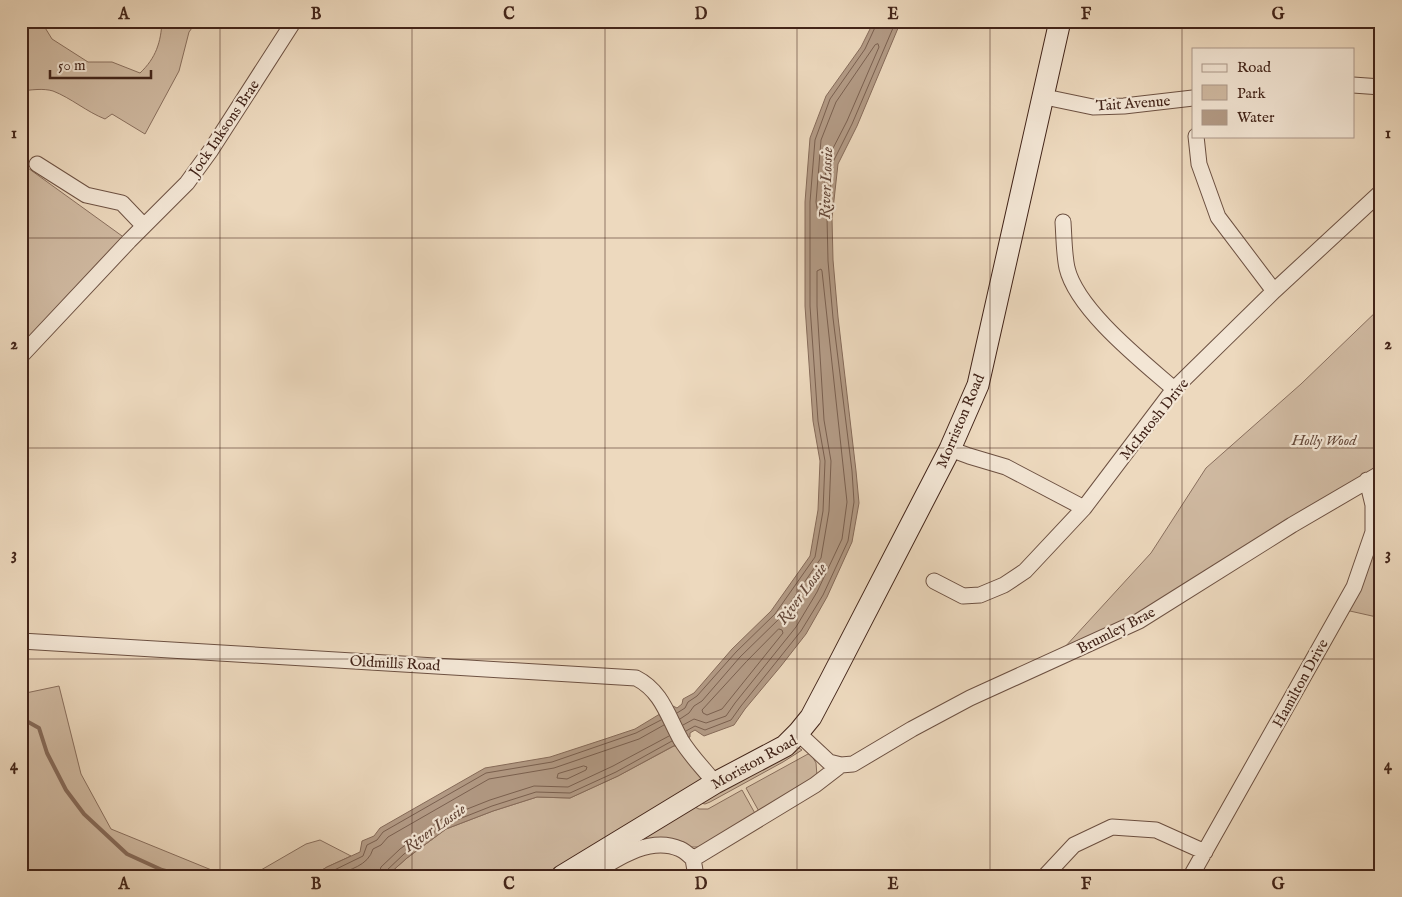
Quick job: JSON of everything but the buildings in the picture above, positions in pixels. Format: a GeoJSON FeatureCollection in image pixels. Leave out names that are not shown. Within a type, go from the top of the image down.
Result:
{"type":"FeatureCollection","features":[{"type":"Feature","properties":{"kind":"street","name":"Jock Inksons Brae"},"geometry":{"type":"LineString","coordinates":[[21,356],[187,183],[294,21]]}},
{"type":"Feature","properties":{"kind":"street","name":"Morriston Road"},"geometry":{"type":"LineString","coordinates":[[798,733],[830,681],[950,449],[978,385],[1060,21]]}},
{"type":"Feature","properties":{"kind":"street"},"geometry":{"type":"LineString","coordinates":[[1354,85],[1381,87]]}},
{"type":"Feature","properties":{"kind":"street","name":"Tait Avenue"},"geometry":{"type":"LineString","coordinates":[[1044,97],[1092,107],[1192,102]]}},
{"type":"Feature","properties":{"kind":"street"},"geometry":{"type":"LineString","coordinates":[[1196,138],[1198,164],[1218,217],[1274,291]]}},
{"type":"Feature","properties":{"kind":"street"},"geometry":{"type":"LineString","coordinates":[[38,164],[86,195],[122,203],[144,226]]}},
{"type":"Feature","properties":{"kind":"street","name":"McIntosh Drive"},"geometry":{"type":"LineString","coordinates":[[934,581],[963,596],[980,595],[1004,585],[1025,571],[1084,508],[1174,389],[1274,291],[1381,192]]}},
{"type":"Feature","properties":{"kind":"street"},"geometry":{"type":"LineString","coordinates":[[1063,222],[1067,269],[1078,293],[1109,331],[1174,389]]}},
{"type":"Feature","properties":{"kind":"street"},"geometry":{"type":"LineString","coordinates":[[950,449],[1006,467],[1084,508]]}},
{"type":"Feature","properties":{"kind":"street","name":"Brumley Brae"},"geometry":{"type":"LineString","coordinates":[[841,765],[853,764],[970,698],[1139,621],[1292,525],[1381,473]]}},
{"type":"Feature","properties":{"kind":"street","name":"Hamilton Drive"},"geometry":{"type":"LineString","coordinates":[[1191,876],[1354,587],[1374,532],[1373,505],[1367,480]]}},
{"type":"Feature","properties":{"kind":"street","name":"Oldmills Road"},"geometry":{"type":"LineString","coordinates":[[21,642],[630,677],[644,682],[666,708],[682,741],[715,783]]}},
{"type":"Feature","properties":{"kind":"street","name":"Moriston Road"},"geometry":{"type":"LineString","coordinates":[[562,876],[715,783],[785,746],[798,733],[829,762],[841,765]]}},
{"type":"Feature","properties":{"kind":"street"},"geometry":{"type":"LineString","coordinates":[[693,859],[815,785],[841,765]]}},
{"type":"Feature","properties":{"kind":"street"},"geometry":{"type":"LineString","coordinates":[[1045,876],[1074,845],[1112,827],[1156,830],[1205,852]]}},
{"type":"Feature","properties":{"kind":"street"},"geometry":{"type":"LineString","coordinates":[[589,876],[635,849],[665,845],[682,849],[693,859],[696,876]]}},
{"type":"Feature","properties":{"kind":"green space"},"geometry":{"type":"Polygon","coordinates":[[[21,21],[48,21],[44,26],[52,39],[88,62],[112,62],[140,73],[150,62],[157,49],[162,21],[197,21],[189,32],[179,71],[145,134],[112,114],[105,119],[53,91],[41,89],[21,91],[21,21]]]}},
{"type":"Feature","properties":{"kind":"green space"},"geometry":{"type":"Polygon","coordinates":[[[21,163],[129,241],[21,356],[21,163]]]}},
{"type":"Feature","properties":{"kind":"green space","name":"Holly Wood"},"geometry":{"type":"Polygon","coordinates":[[[1381,307],[1381,618],[1341,609],[1373,532],[1367,481],[1139,621],[1053,660],[1151,553],[1206,468],[1301,384],[1381,307]]]}},
{"type":"Feature","properties":{"kind":"green space"},"geometry":{"type":"Polygon","coordinates":[[[59,686],[81,774],[111,829],[214,871],[240,873],[261,870],[306,844],[320,840],[351,856],[312,876],[21,876],[21,694],[59,686]]]}},
{"type":"Feature","properties":{"kind":"green space"},"geometry":{"type":"Polygon","coordinates":[[[674,746],[685,748],[715,783],[562,876],[389,876],[407,858],[446,829],[537,797],[570,798],[618,776],[674,746]]]}},
{"type":"Feature","properties":{"kind":"green space"},"geometry":{"type":"Polygon","coordinates":[[[799,748],[802,750],[783,762],[710,802],[705,804],[697,802],[789,750],[799,748]]]}},
{"type":"Feature","properties":{"kind":"green space"},"geometry":{"type":"Polygon","coordinates":[[[811,754],[816,763],[817,776],[761,815],[746,788],[811,754]]]}},
{"type":"Feature","properties":{"kind":"green space"},"geometry":{"type":"Polygon","coordinates":[[[742,790],[757,817],[700,847],[687,847],[682,843],[579,869],[691,805],[699,809],[708,809],[742,790]]]}},
{"type":"Feature","properties":{"kind":"water","name":"River Lossie"},"geometry":{"type":"Polygon","coordinates":[[[874,21],[901,21],[857,126],[838,164],[832,218],[833,260],[838,317],[859,503],[852,542],[827,597],[806,634],[734,725],[704,736],[695,730],[690,733],[690,737],[618,776],[570,798],[537,797],[446,829],[407,858],[389,876],[312,876],[360,852],[362,841],[374,836],[380,828],[485,768],[550,757],[635,729],[673,706],[677,708],[682,704],[683,699],[694,693],[732,649],[771,611],[810,556],[818,510],[820,461],[813,421],[805,306],[805,202],[810,138],[826,96],[861,47],[874,21]]]}},
{"type":"Feature","properties":{"kind":"waterway"},"geometry":{"type":"LineString","coordinates":[[21,718],[39,728],[47,753],[66,790],[84,814],[127,854],[162,870],[185,876]]}}]}
